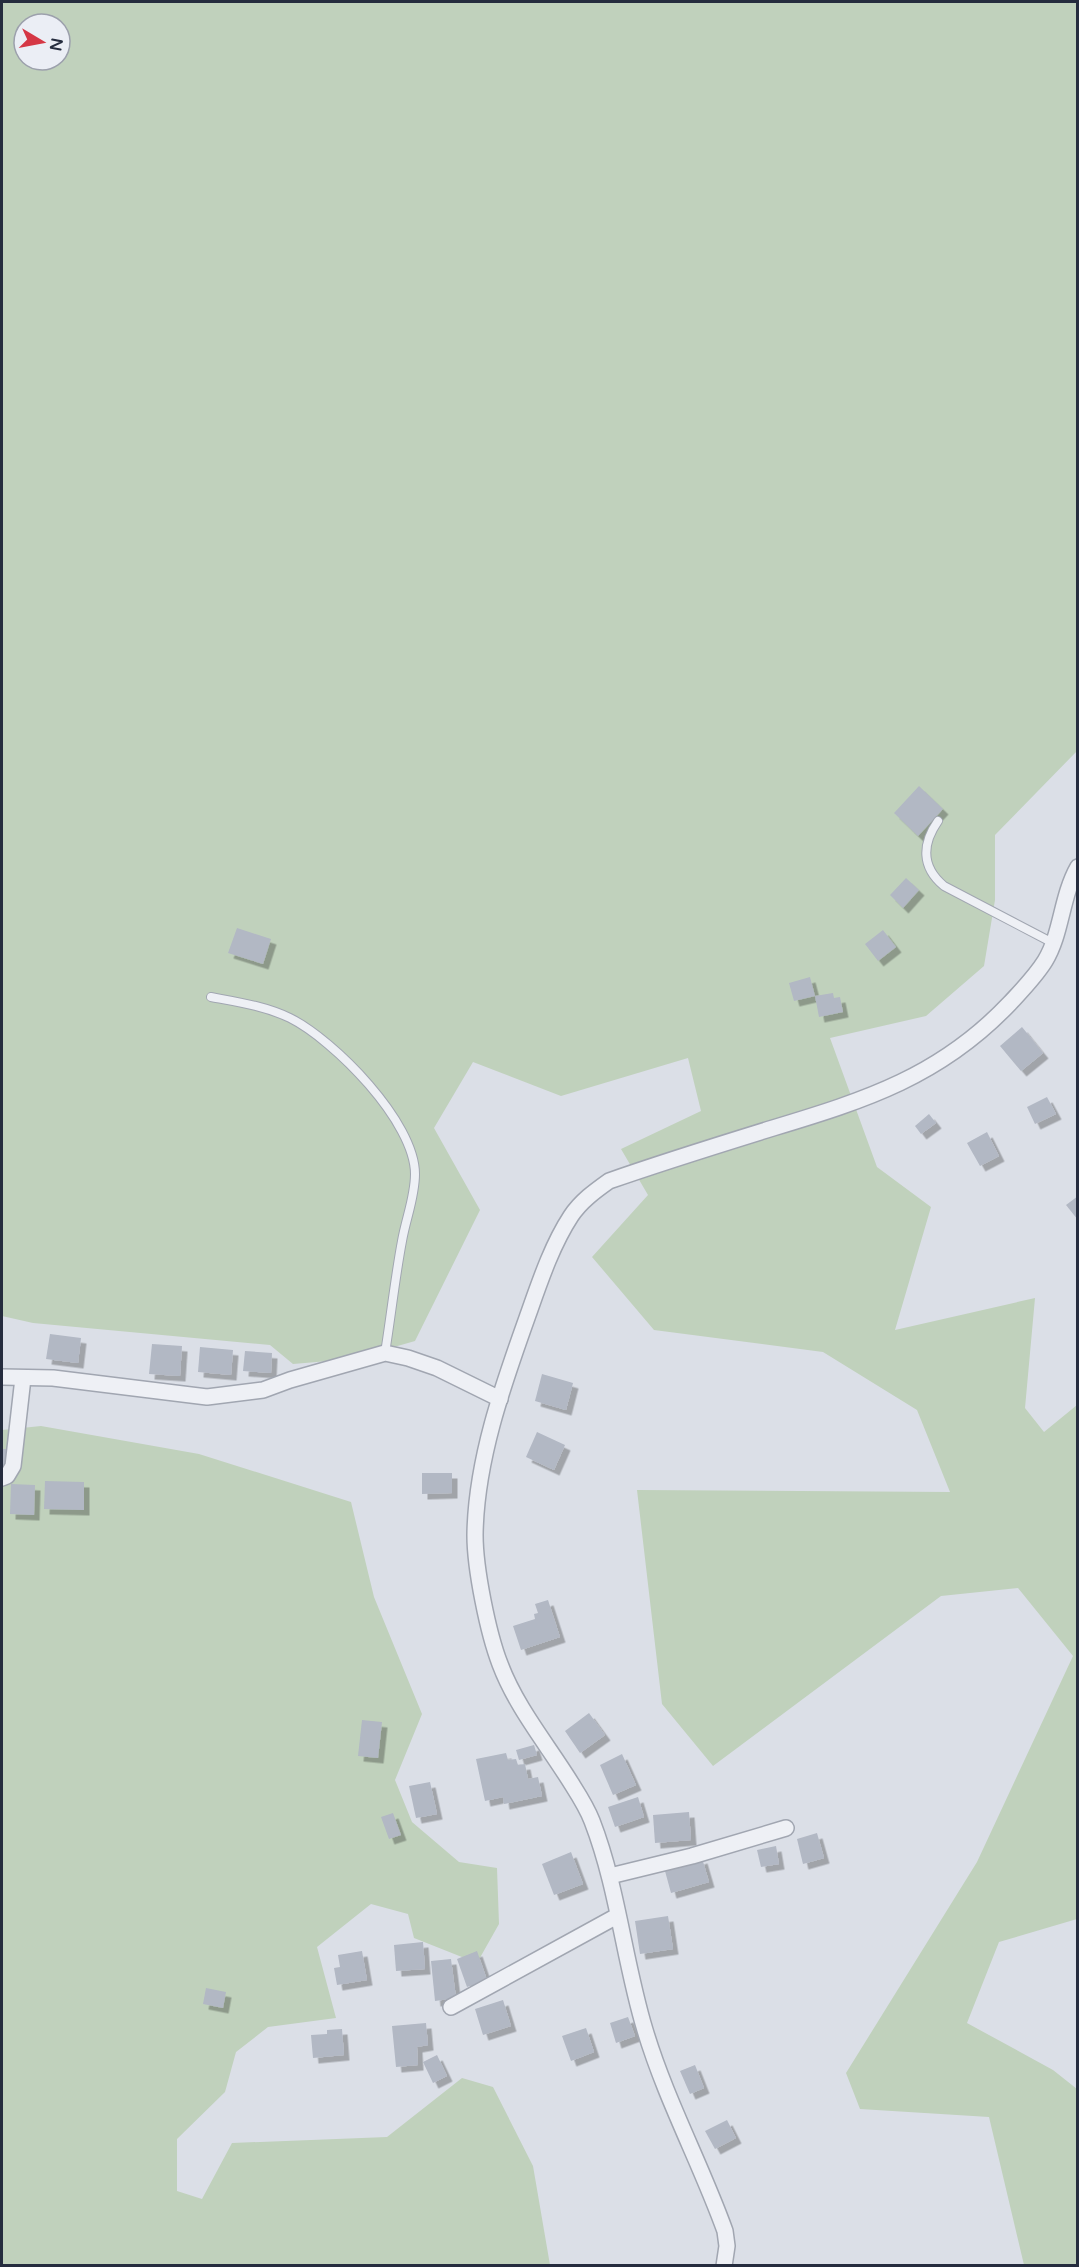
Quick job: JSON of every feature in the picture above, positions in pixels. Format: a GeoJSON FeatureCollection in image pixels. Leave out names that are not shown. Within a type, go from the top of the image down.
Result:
{"type":"FeatureCollection","features":[{"type":"Feature","properties":{"kind":"street"},"geometry":{"type":"LineString","coordinates":[[724,2265],[728,2246],[725,2231],[646,2033],[617,1916],[610,1876],[591,1818],[555,1756],[513,1694],[499,1662],[490,1630],[478,1568],[475,1538],[483,1468],[500,1399],[542,1276],[561,1234],[573,1214],[588,1197],[609,1181],[838,1108],[884,1091],[920,1074],[959,1049],[996,1017],[1028,984],[1045,961],[1053,944],[1068,889],[1077,867]]}},
{"type":"Feature","properties":{"kind":"street"},"geometry":{"type":"LineString","coordinates":[[2,1377],[64,1379],[207,1397],[263,1390],[385,1353],[436,1368],[500,1399]]}},
{"type":"Feature","properties":{"kind":"street"},"geometry":{"type":"LineString","coordinates":[[2,1478],[7,1476],[13,1466],[23,1378]]}},
{"type":"Feature","properties":{"kind":"street"},"geometry":{"type":"LineString","coordinates":[[610,1876],[692,1856],[786,1828]]}},
{"type":"Feature","properties":{"kind":"street"},"geometry":{"type":"LineString","coordinates":[[451,2007],[617,1916]]}},
{"type":"Feature","properties":{"kind":"lane"},"geometry":{"type":"LineString","coordinates":[[938,821],[929,834],[927,849],[928,869],[933,877],[944,886],[1053,944]]}},
{"type":"Feature","properties":{"kind":"lane"},"geometry":{"type":"LineString","coordinates":[[211,997],[253,1005],[290,1018],[315,1032],[358,1072],[383,1102],[407,1142],[415,1172],[412,1203],[402,1238],[385,1353]]}},
{"type":"Feature","properties":{"kind":"green space"},"geometry":{"type":"Polygon","coordinates":[[[2,2],[1077,2],[1077,751],[995,835],[995,900],[984,966],[926,1016],[830,1038],[877,1167],[931,1207],[895,1330],[1035,1298],[1025,1408],[1044,1432],[1077,1405],[1077,1919],[999,1942],[967,2023],[1053,2070],[1077,2089],[1077,2265],[1024,2265],[989,2117],[860,2109],[846,2073],[977,1862],[1073,1656],[1018,1588],[941,1596],[713,1766],[662,1704],[637,1490],[950,1492],[917,1410],[823,1352],[654,1330],[592,1257],[648,1195],[621,1149],[701,1111],[688,1058],[561,1096],[473,1062],[434,1128],[480,1210],[415,1341],[352,1359],[293,1364],[270,1345],[33,1323],[2,1316],[2,2]]]}},
{"type":"Feature","properties":{"kind":"green space"},"geometry":{"type":"Polygon","coordinates":[[[41,1426],[199,1454],[351,1502],[374,1597],[422,1714],[395,1780],[412,1822],[459,1862],[497,1868],[499,1924],[477,1963],[414,1938],[408,1914],[371,1904],[317,1947],[336,2018],[268,2027],[236,2052],[225,2092],[177,2139],[177,2191],[202,2199],[232,2143],[387,2137],[462,2078],[493,2087],[533,2166],[550,2265],[2,2266],[2,1430],[41,1426]]]}},
{"type":"Feature","properties":{"kind":"building"},"geometry":{"type":"Polygon","coordinates":[[[919,786],[943,809],[918,836],[894,813],[919,786]]]}},
{"type":"Feature","properties":{"kind":"building"},"geometry":{"type":"Polygon","coordinates":[[[906,878],[919,890],[903,908],[890,895],[906,878]]]}},
{"type":"Feature","properties":{"kind":"building"},"geometry":{"type":"Polygon","coordinates":[[[237,928],[271,939],[263,964],[228,953],[237,928]]]}},
{"type":"Feature","properties":{"kind":"building"},"geometry":{"type":"Polygon","coordinates":[[[883,930],[896,947],[878,961],[865,944],[883,930]]]}},
{"type":"Feature","properties":{"kind":"building"},"geometry":{"type":"Polygon","coordinates":[[[810,977],[815,996],[794,1001],[789,983],[810,977]]]}},
{"type":"Feature","properties":{"kind":"building"},"geometry":{"type":"Polygon","coordinates":[[[833,993],[834,998],[840,997],[843,1012],[819,1017],[815,996],[833,993]]]}},
{"type":"Feature","properties":{"kind":"building"},"geometry":{"type":"Polygon","coordinates":[[[1022,1027],[1043,1053],[1021,1071],[1000,1046],[1022,1027]]]}},
{"type":"Feature","properties":{"kind":"building"},"geometry":{"type":"Polygon","coordinates":[[[1047,1097],[1056,1114],[1035,1124],[1027,1107],[1047,1097]]]}},
{"type":"Feature","properties":{"kind":"building"},"geometry":{"type":"Polygon","coordinates":[[[929,1114],[936,1123],[921,1134],[915,1126],[929,1114]]]}},
{"type":"Feature","properties":{"kind":"building"},"geometry":{"type":"Polygon","coordinates":[[[987,1132],[999,1156],[980,1166],[967,1143],[987,1132]]]}},
{"type":"Feature","properties":{"kind":"building"},"geometry":{"type":"Polygon","coordinates":[[[1078,1196],[1078,1220],[1066,1205],[1078,1196]]]}},
{"type":"Feature","properties":{"kind":"building"},"geometry":{"type":"Polygon","coordinates":[[[50,1334],[81,1338],[78,1363],[46,1359],[50,1334]]]}},
{"type":"Feature","properties":{"kind":"building"},"geometry":{"type":"Polygon","coordinates":[[[152,1344],[182,1346],[180,1376],[149,1374],[152,1344]]]}},
{"type":"Feature","properties":{"kind":"building"},"geometry":{"type":"Polygon","coordinates":[[[200,1347],[233,1350],[231,1375],[198,1372],[200,1347]]]}},
{"type":"Feature","properties":{"kind":"building"},"geometry":{"type":"Polygon","coordinates":[[[245,1351],[272,1353],[271,1373],[243,1371],[245,1351]]]}},
{"type":"Feature","properties":{"kind":"building"},"geometry":{"type":"Polygon","coordinates":[[[542,1374],[573,1383],[566,1410],[535,1401],[542,1374]]]}},
{"type":"Feature","properties":{"kind":"building"},"geometry":{"type":"Polygon","coordinates":[[[537,1432],[565,1445],[554,1470],[526,1457],[537,1432]]]}},
{"type":"Feature","properties":{"kind":"building"},"geometry":{"type":"Polygon","coordinates":[[[2,1449],[8,1449],[9,1469],[2,1470],[2,1449]]]}},
{"type":"Feature","properties":{"kind":"building"},"geometry":{"type":"Polygon","coordinates":[[[422,1473],[452,1473],[452,1493],[422,1494],[422,1473]]]}},
{"type":"Feature","properties":{"kind":"building"},"geometry":{"type":"Polygon","coordinates":[[[45,1481],[84,1482],[84,1510],[44,1509],[45,1481]]]}},
{"type":"Feature","properties":{"kind":"building"},"geometry":{"type":"Polygon","coordinates":[[[11,1484],[35,1485],[34,1515],[10,1514],[11,1484]]]}},
{"type":"Feature","properties":{"kind":"building"},"geometry":{"type":"Polygon","coordinates":[[[548,1600],[560,1637],[521,1650],[513,1626],[535,1619],[534,1614],[538,1613],[535,1604],[548,1600]]]}},
{"type":"Feature","properties":{"kind":"building"},"geometry":{"type":"Polygon","coordinates":[[[589,1713],[605,1735],[580,1753],[565,1731],[589,1713]]]}},
{"type":"Feature","properties":{"kind":"building"},"geometry":{"type":"Polygon","coordinates":[[[362,1720],[382,1722],[378,1758],[358,1756],[362,1720]]]}},
{"type":"Feature","properties":{"kind":"building"},"geometry":{"type":"Polygon","coordinates":[[[534,1745],[537,1755],[519,1760],[516,1750],[534,1745]]]}},
{"type":"Feature","properties":{"kind":"building"},"geometry":{"type":"Polygon","coordinates":[[[506,1753],[508,1760],[516,1759],[518,1765],[525,1764],[528,1779],[538,1777],[542,1796],[504,1804],[503,1797],[485,1801],[476,1759],[506,1753]]]}},
{"type":"Feature","properties":{"kind":"building"},"geometry":{"type":"Polygon","coordinates":[[[622,1754],[636,1785],[613,1795],[600,1765],[622,1754]]]}},
{"type":"Feature","properties":{"kind":"building"},"geometry":{"type":"Polygon","coordinates":[[[430,1782],[437,1814],[416,1818],[409,1786],[430,1782]]]}},
{"type":"Feature","properties":{"kind":"building"},"geometry":{"type":"Polygon","coordinates":[[[638,1797],[644,1817],[615,1827],[608,1807],[638,1797]]]}},
{"type":"Feature","properties":{"kind":"building"},"geometry":{"type":"Polygon","coordinates":[[[689,1812],[691,1840],[655,1843],[653,1815],[689,1812]]]}},
{"type":"Feature","properties":{"kind":"building"},"geometry":{"type":"Polygon","coordinates":[[[393,1813],[401,1835],[389,1839],[381,1817],[393,1813]]]}},
{"type":"Feature","properties":{"kind":"building"},"geometry":{"type":"Polygon","coordinates":[[[817,1833],[824,1858],[803,1864],[797,1839],[817,1833]]]}},
{"type":"Feature","properties":{"kind":"building"},"geometry":{"type":"Polygon","coordinates":[[[776,1846],[779,1864],[761,1867],[757,1850],[776,1846]]]}},
{"type":"Feature","properties":{"kind":"building"},"geometry":{"type":"Polygon","coordinates":[[[571,1852],[583,1884],[554,1895],[542,1864],[571,1852]]]}},
{"type":"Feature","properties":{"kind":"building"},"geometry":{"type":"Polygon","coordinates":[[[702,1858],[709,1882],[671,1893],[665,1871],[702,1858]]]}},
{"type":"Feature","properties":{"kind":"building"},"geometry":{"type":"Polygon","coordinates":[[[668,1916],[673,1949],[640,1954],[635,1921],[668,1916]]]}},
{"type":"Feature","properties":{"kind":"building"},"geometry":{"type":"Polygon","coordinates":[[[423,1942],[425,1969],[396,1971],[394,1945],[423,1942]]]}},
{"type":"Feature","properties":{"kind":"building"},"geometry":{"type":"Polygon","coordinates":[[[362,1951],[367,1980],[337,1985],[334,1968],[340,1967],[338,1955],[362,1951]]]}},
{"type":"Feature","properties":{"kind":"building"},"geometry":{"type":"Polygon","coordinates":[[[477,1951],[487,1980],[467,1987],[457,1959],[477,1951]]]}},
{"type":"Feature","properties":{"kind":"building"},"geometry":{"type":"Polygon","coordinates":[[[451,1959],[456,1998],[435,2001],[431,1961],[451,1959]]]}},
{"type":"Feature","properties":{"kind":"building"},"geometry":{"type":"Polygon","coordinates":[[[206,1988],[226,1992],[223,2008],[203,2004],[206,1988]]]}},
{"type":"Feature","properties":{"kind":"building"},"geometry":{"type":"Polygon","coordinates":[[[503,2000],[511,2026],[483,2035],[475,2009],[503,2000]]]}},
{"type":"Feature","properties":{"kind":"building"},"geometry":{"type":"Polygon","coordinates":[[[628,2017],[635,2036],[616,2043],[610,2023],[628,2017]]]}},
{"type":"Feature","properties":{"kind":"building"},"geometry":{"type":"Polygon","coordinates":[[[426,2023],[428,2045],[417,2047],[418,2065],[396,2067],[392,2026],[426,2023]]]}},
{"type":"Feature","properties":{"kind":"building"},"geometry":{"type":"Polygon","coordinates":[[[586,2028],[594,2052],[571,2061],[562,2036],[586,2028]]]}},
{"type":"Feature","properties":{"kind":"building"},"geometry":{"type":"Polygon","coordinates":[[[342,2029],[344,2055],[313,2058],[311,2035],[327,2034],[327,2030],[342,2029]]]}},
{"type":"Feature","properties":{"kind":"building"},"geometry":{"type":"Polygon","coordinates":[[[437,2055],[447,2076],[433,2083],[423,2062],[437,2055]]]}},
{"type":"Feature","properties":{"kind":"building"},"geometry":{"type":"Polygon","coordinates":[[[695,2065],[704,2088],[690,2094],[680,2071],[695,2065]]]}},
{"type":"Feature","properties":{"kind":"building"},"geometry":{"type":"Polygon","coordinates":[[[727,2120],[736,2138],[715,2149],[705,2131],[727,2120]]]}}]}
